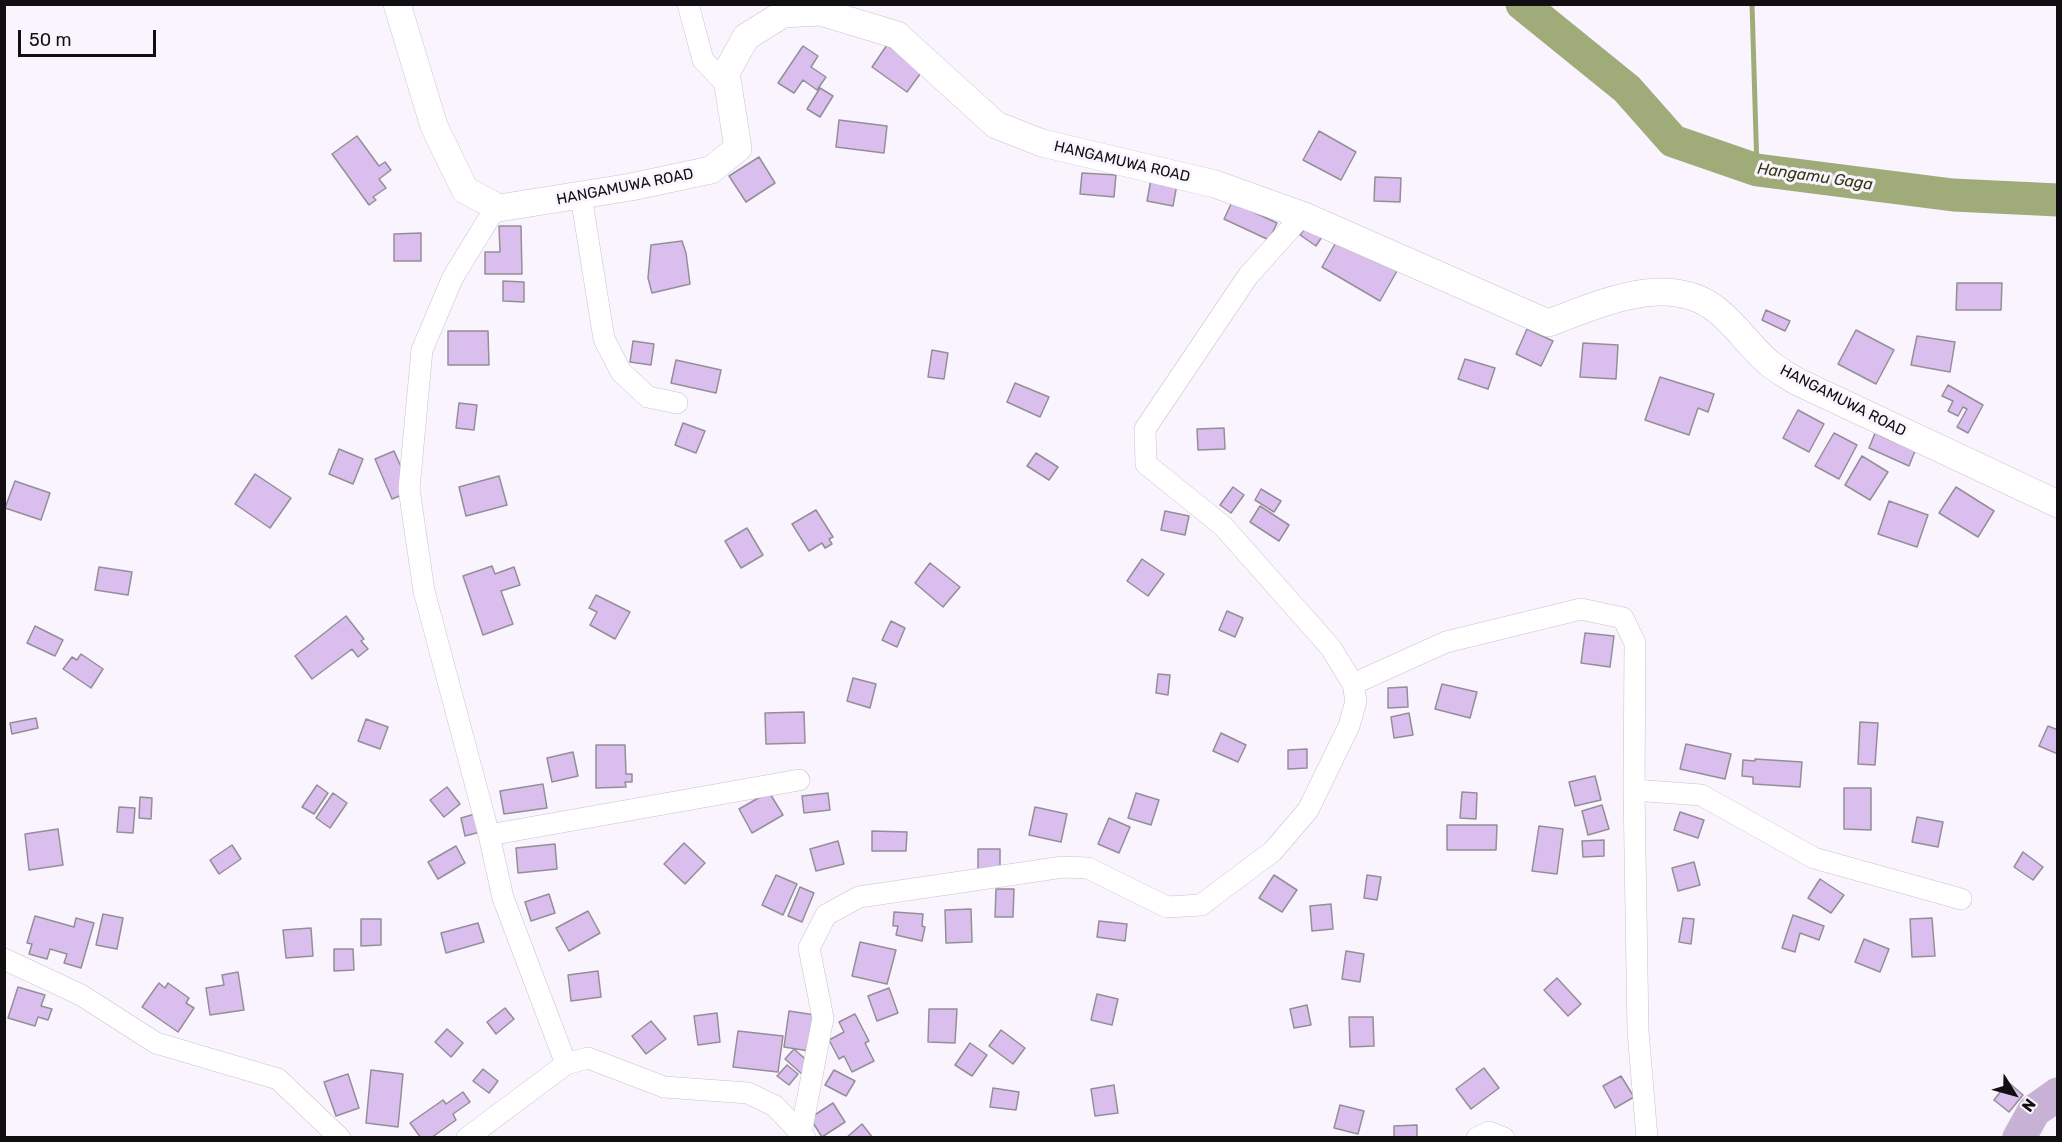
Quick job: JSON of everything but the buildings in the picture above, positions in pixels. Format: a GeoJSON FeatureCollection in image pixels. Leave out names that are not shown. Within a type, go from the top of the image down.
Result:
{"type":"FeatureCollection","features":[{"type":"Feature","properties":{"kind":"main road"},"geometry":{"type":"LineString","coordinates":[[2019,1137],[2034,1111],[2058,1094]]}},
{"type":"Feature","properties":{"kind":"street"},"geometry":{"type":"LineString","coordinates":[[398,4],[434,126],[465,190],[499,208],[491,215],[453,277],[422,350],[410,489],[424,591],[489,835],[503,898],[566,1064]]}},
{"type":"Feature","properties":{"kind":"street"},"geometry":{"type":"LineString","coordinates":[[688,4],[703,60],[728,86]]}},
{"type":"Feature","properties":{"kind":"street","name":"HANGAMUWA ROAD"},"geometry":{"type":"LineString","coordinates":[[499,208],[580,196],[711,170],[738,148],[726,73],[746,37],[783,14],[821,12],[897,34],[996,125],[1042,143],[1215,184],[1306,218],[1548,323],[1620,297],[1655,291],[1690,296],[1717,309],[1770,364],[1796,381],[2058,504]]}},
{"type":"Feature","properties":{"kind":"street"},"geometry":{"type":"LineString","coordinates":[[580,196],[604,339],[621,372],[648,397],[677,403]]}},
{"type":"Feature","properties":{"kind":"street"},"geometry":{"type":"LineString","coordinates":[[803,1135],[823,1018],[809,948],[826,915],[859,897],[1063,867],[1088,868],[1167,907],[1201,905],[1273,851],[1308,810],[1349,726],[1356,701],[1353,684],[1331,648],[1223,526],[1146,464],[1145,429],[1248,276],[1299,219],[1306,218]]}},
{"type":"Feature","properties":{"kind":"street"},"geometry":{"type":"LineString","coordinates":[[1353,684],[1446,642],[1581,609],[1623,618],[1635,643],[1634,790],[1638,1030],[1647,1137]]}},
{"type":"Feature","properties":{"kind":"street"},"geometry":{"type":"LineString","coordinates":[[489,835],[799,780]]}},
{"type":"Feature","properties":{"kind":"street"},"geometry":{"type":"LineString","coordinates":[[1634,790],[1701,795],[1814,858],[1961,899]]}},
{"type":"Feature","properties":{"kind":"street"},"geometry":{"type":"LineString","coordinates":[[4,959],[81,995],[156,1042],[278,1079],[340,1137]]}},
{"type":"Feature","properties":{"kind":"street"},"geometry":{"type":"LineString","coordinates":[[466,1137],[566,1064],[588,1058],[664,1087],[748,1093],[776,1106],[803,1135]]}},
{"type":"Feature","properties":{"kind":"street"},"geometry":{"type":"LineString","coordinates":[[1477,1137],[1489,1131],[1504,1137]]}},
{"type":"Feature","properties":{"kind":"waterway","name":"Hangamu Gaga"},"geometry":{"type":"LineString","coordinates":[[1522,4],[1627,89],[1673,141],[1757,170],[1953,195],[2058,200]]}},
{"type":"Feature","properties":{"kind":"waterway"},"geometry":{"type":"LineString","coordinates":[[1752,4],[1757,170]]}}]}
